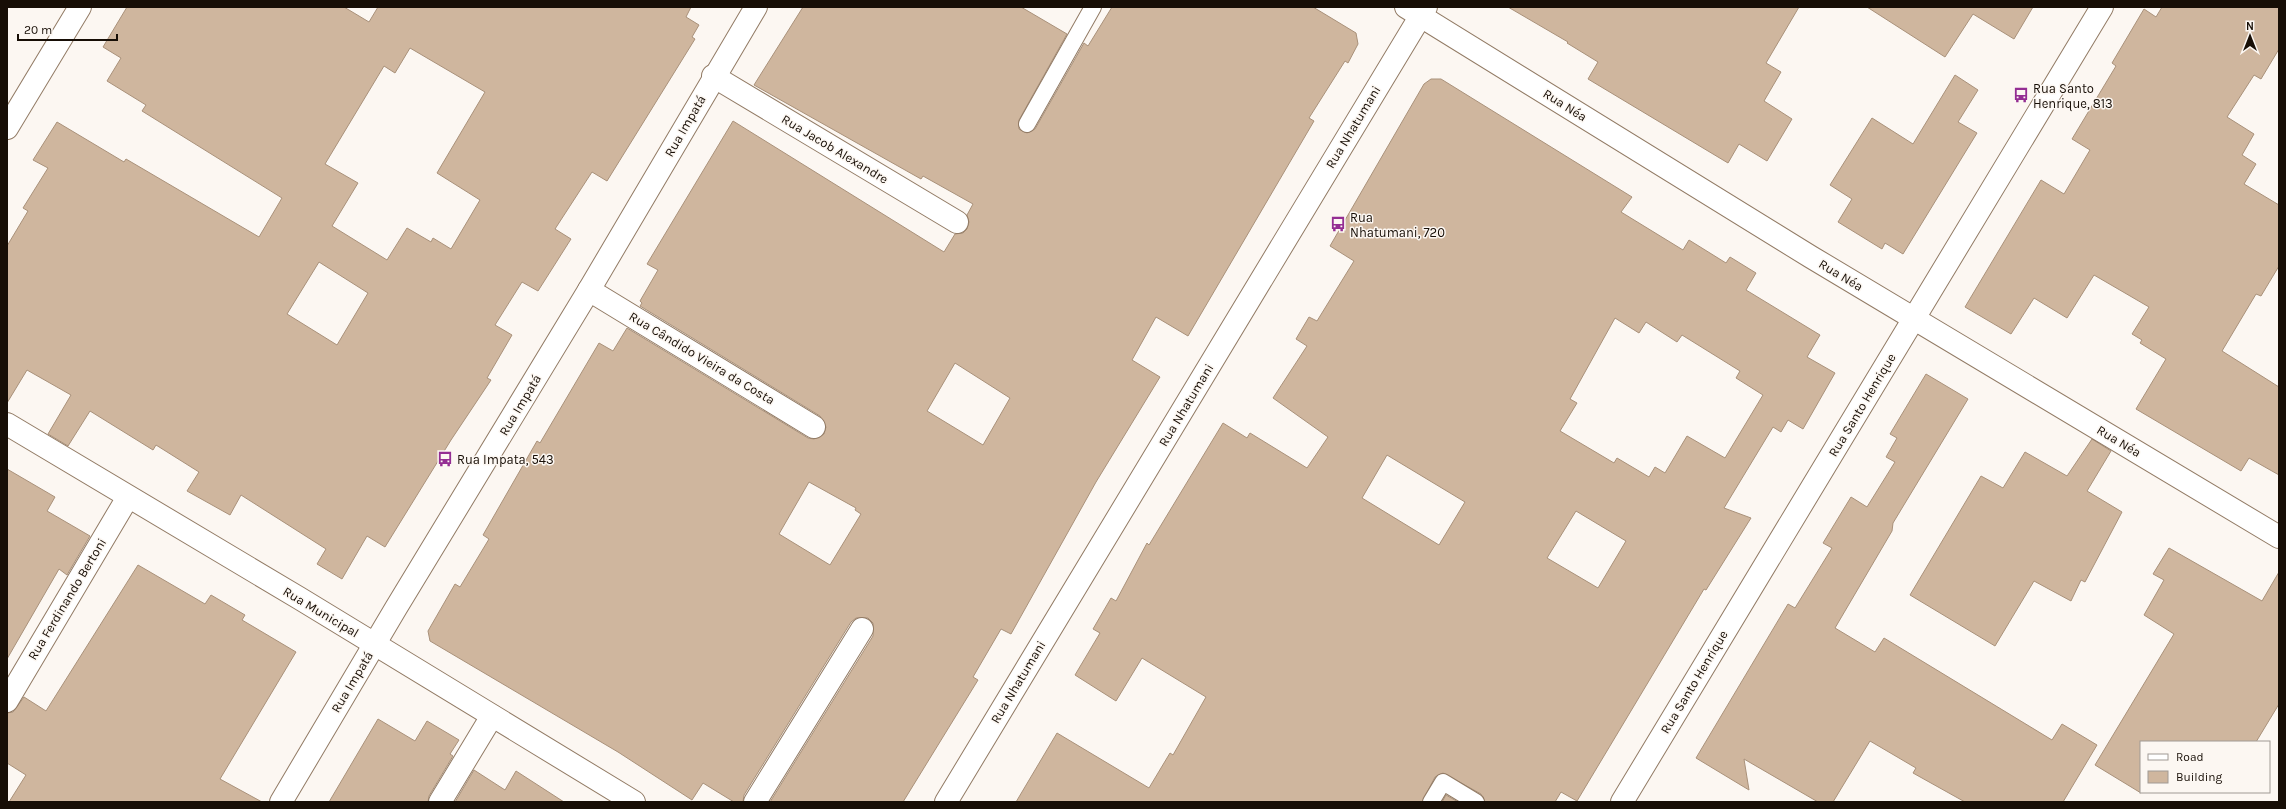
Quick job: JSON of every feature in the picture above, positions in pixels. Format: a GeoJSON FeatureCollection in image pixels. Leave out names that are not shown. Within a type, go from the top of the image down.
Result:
{"type":"FeatureCollection","features":[{"type":"Feature","properties":{"kind":"street"},"geometry":{"type":"LineString","coordinates":[[7,128],[80,7]]}},
{"type":"Feature","properties":{"kind":"street","name":"Rua Impatá"},"geometry":{"type":"LineString","coordinates":[[281,802],[589,290],[756,7]]}},
{"type":"Feature","properties":{"kind":"street","name":"Rua Santo Henrique"},"geometry":{"type":"LineString","coordinates":[[1622,802],[2102,7]]}},
{"type":"Feature","properties":{"kind":"street","name":"Rua Néa"},"geometry":{"type":"LineString","coordinates":[[1418,10],[1811,257],[2279,537]]}},
{"type":"Feature","properties":{"kind":"street","name":"Rua Nhatumani"},"geometry":{"type":"LineString","coordinates":[[946,802],[1418,10]]}},
{"type":"Feature","properties":{"kind":"street","name":"Rua Jacob Alexandre"},"geometry":{"type":"LineString","coordinates":[[714,76],[957,222]]}},
{"type":"Feature","properties":{"kind":"street","name":"Rua Cândido Vieira da Costa"},"geometry":{"type":"LineString","coordinates":[[589,290],[814,427]]}},
{"type":"Feature","properties":{"kind":"street","name":"Rua Municipal"},"geometry":{"type":"LineString","coordinates":[[7,424],[375,644],[634,802]]}},
{"type":"Feature","properties":{"kind":"street","name":"Rua Ferdinando Bertoni"},"geometry":{"type":"LineString","coordinates":[[7,701],[128,497]]}},
{"type":"Feature","properties":{"kind":"street"},"geometry":{"type":"LineString","coordinates":[[755,802],[862,629]]}},
{"type":"Feature","properties":{"kind":"street"},"geometry":{"type":"LineString","coordinates":[[440,802],[492,716]]}},
{"type":"Feature","properties":{"kind":"lane"},"geometry":{"type":"LineString","coordinates":[[1027,124],[1093,7]]}},
{"type":"Feature","properties":{"kind":"lane"},"geometry":{"type":"LineString","coordinates":[[1431,802],[1443,782],[1476,802]]}},
{"type":"Feature","properties":{"kind":"building"},"geometry":{"type":"Polygon","coordinates":[[[127,7],[344,7],[369,22],[378,7],[691,7],[686,17],[699,25],[692,37],[695,39],[607,181],[592,172],[555,229],[571,239],[538,291],[522,282],[495,325],[512,335],[487,378],[491,380],[451,440],[385,547],[367,536],[342,579],[317,564],[326,549],[241,495],[230,515],[187,491],[199,472],[156,445],[153,450],[90,411],[68,446],[48,434],[71,395],[27,370],[7,403],[7,246],[28,211],[23,208],[48,168],[33,160],[57,122],[124,162],[126,159],[259,237],[282,198],[142,111],[146,105],[107,81],[121,58],[103,47],[127,7]],[[410,48],[395,73],[384,66],[325,164],[358,183],[332,226],[387,260],[407,228],[431,242],[433,238],[451,249],[480,200],[437,173],[485,92],[410,48]],[[319,262],[287,314],[337,345],[368,293],[319,262]]]}},
{"type":"Feature","properties":{"kind":"building"},"geometry":{"type":"Polygon","coordinates":[[[803,7],[1021,7],[1067,34],[1019,120],[1019,129],[1027,133],[1035,129],[1084,43],[1088,46],[1112,7],[1313,7],[1356,33],[1358,44],[1348,63],[1345,61],[1309,118],[1314,121],[1188,336],[1156,317],[1132,360],[1160,377],[1096,482],[1011,634],[1001,629],[973,677],[978,680],[903,802],[770,802],[873,636],[873,623],[868,618],[856,618],[851,622],[744,795],[743,802],[734,802],[703,783],[692,800],[618,752],[430,641],[428,631],[455,584],[460,587],[489,539],[483,535],[537,441],[540,443],[599,343],[613,351],[627,328],[808,438],[814,439],[824,434],[826,427],[820,416],[640,306],[642,303],[640,301],[658,270],[647,264],[733,121],[944,252],[955,234],[963,233],[967,229],[969,222],[967,215],[973,204],[923,176],[921,179],[754,85],[803,7]],[[955,363],[927,411],[983,445],[1010,398],[955,363]],[[809,482],[779,534],[830,565],[861,514],[855,510],[856,508],[809,482]]]}},
{"type":"Feature","properties":{"kind":"building"},"geometry":{"type":"Polygon","coordinates":[[[1508,7],[1799,7],[1766,63],[1781,72],[1764,101],[1792,119],[1767,161],[1739,144],[1728,163],[1588,79],[1598,62],[1567,43],[1568,42],[1508,7]]]}},
{"type":"Feature","properties":{"kind":"building"},"geometry":{"type":"Polygon","coordinates":[[[1867,7],[2033,7],[2014,39],[1973,14],[1945,57],[1867,7]]]}},
{"type":"Feature","properties":{"kind":"building"},"geometry":{"type":"Polygon","coordinates":[[[2162,7],[2279,7],[2279,49],[2261,79],[2254,75],[2227,117],[2254,134],[2242,155],[2256,164],[2244,184],[2279,205],[2279,266],[2261,296],[2256,294],[2222,351],[2279,387],[2279,475],[2249,458],[2241,471],[2136,409],[2166,359],[2140,343],[2142,340],[2132,334],[2149,307],[2094,275],[2067,318],[2034,298],[2011,334],[1965,307],[2041,180],[2064,194],[2090,150],[2072,139],[2116,66],[2112,63],[2144,9],[2156,17],[2162,7]]]}},
{"type":"Feature","properties":{"kind":"building"},"geometry":{"type":"Polygon","coordinates":[[[1955,75],[1978,90],[1958,122],[1977,133],[1903,254],[1885,243],[1882,249],[1838,222],[1852,199],[1830,185],[1872,118],[1913,144],[1955,75]]]}},
{"type":"Feature","properties":{"kind":"building"},"geometry":{"type":"Polygon","coordinates":[[[1431,79],[1441,79],[1632,197],[1621,212],[1683,250],[1689,240],[1726,263],[1730,257],[1756,273],[1746,290],[1820,335],[1807,357],[1835,373],[1803,429],[1788,420],[1781,432],[1773,427],[1724,508],[1751,518],[1706,590],[1704,589],[1577,801],[1561,792],[1555,802],[1485,802],[1481,794],[1443,773],[1435,777],[1422,802],[1016,802],[1057,733],[1149,788],[1170,753],[1173,755],[1206,697],[1142,658],[1116,701],[1075,675],[1100,633],[1093,629],[1111,598],[1116,601],[1147,543],[1149,545],[1223,423],[1247,438],[1250,433],[1307,468],[1328,437],[1273,398],[1307,346],[1296,339],[1309,317],[1317,321],[1354,261],[1330,246],[1424,84],[1431,79]],[[1615,318],[1570,399],[1577,403],[1560,431],[1614,463],[1617,458],[1649,477],[1655,467],[1665,473],[1687,436],[1725,458],[1763,395],[1736,378],[1740,371],[1682,335],[1677,342],[1646,322],[1639,333],[1615,318]],[[1387,455],[1362,498],[1439,545],[1465,502],[1387,455]],[[1576,511],[1547,558],[1598,588],[1626,541],[1576,511]]]}},
{"type":"Feature","properties":{"kind":"building"},"geometry":{"type":"Polygon","coordinates":[[[1926,374],[1968,399],[1893,523],[1892,531],[1835,628],[1875,652],[1884,638],[2052,740],[2062,724],[2097,745],[2063,802],[1965,802],[1913,773],[1916,768],[1870,741],[1833,802],[1818,802],[1744,759],[1749,790],[1696,758],[1788,604],[1795,608],[1832,548],[1823,543],[1851,497],[1867,507],[1895,462],[1886,457],[1897,438],[1890,434],[1926,374]]]}},
{"type":"Feature","properties":{"kind":"building"},"geometry":{"type":"Polygon","coordinates":[[[2092,439],[2111,451],[2087,491],[2122,512],[2085,582],[2081,580],[2071,601],[2034,581],[1995,646],[1910,595],[1981,476],[2003,488],[2025,452],[2067,476],[2092,439]]]}},
{"type":"Feature","properties":{"kind":"building"},"geometry":{"type":"Polygon","coordinates":[[[7,469],[55,497],[47,511],[90,536],[67,575],[59,569],[7,659],[7,469]]]}},
{"type":"Feature","properties":{"kind":"building"},"geometry":{"type":"Polygon","coordinates":[[[2169,548],[2262,601],[2279,572],[2279,704],[2257,741],[2140,741],[2140,792],[2095,765],[2174,634],[2144,615],[2164,580],[2153,574],[2169,548]]]}},
{"type":"Feature","properties":{"kind":"building"},"geometry":{"type":"Polygon","coordinates":[[[138,565],[205,604],[211,595],[245,615],[242,620],[296,652],[220,779],[262,802],[9,802],[26,775],[7,763],[7,713],[13,712],[24,697],[46,711],[138,565]]]}},
{"type":"Feature","properties":{"kind":"building"},"geometry":{"type":"Polygon","coordinates":[[[378,719],[415,741],[427,721],[459,740],[450,754],[453,756],[429,796],[428,802],[329,802],[378,719]]]}},
{"type":"Feature","properties":{"kind":"building"},"geometry":{"type":"Polygon","coordinates":[[[474,770],[505,790],[516,771],[564,802],[455,802],[474,770]]]}},
{"type":"Feature","properties":{"kind":"building"},"geometry":{"type":"Polygon","coordinates":[[[1446,795],[1458,802],[1442,802],[1446,795]]]}},
{"type":"Feature","properties":{"kind":"place","name":"Rua Santo Henrique, 813"},"geometry":{"type":"Point","coordinates":[2021,95]}},
{"type":"Feature","properties":{"kind":"place","name":"Rua Nhatumani, 720"},"geometry":{"type":"Point","coordinates":[1338,224]}},
{"type":"Feature","properties":{"kind":"place","name":"Rua Impata, 543"},"geometry":{"type":"Point","coordinates":[445,459]}}]}
